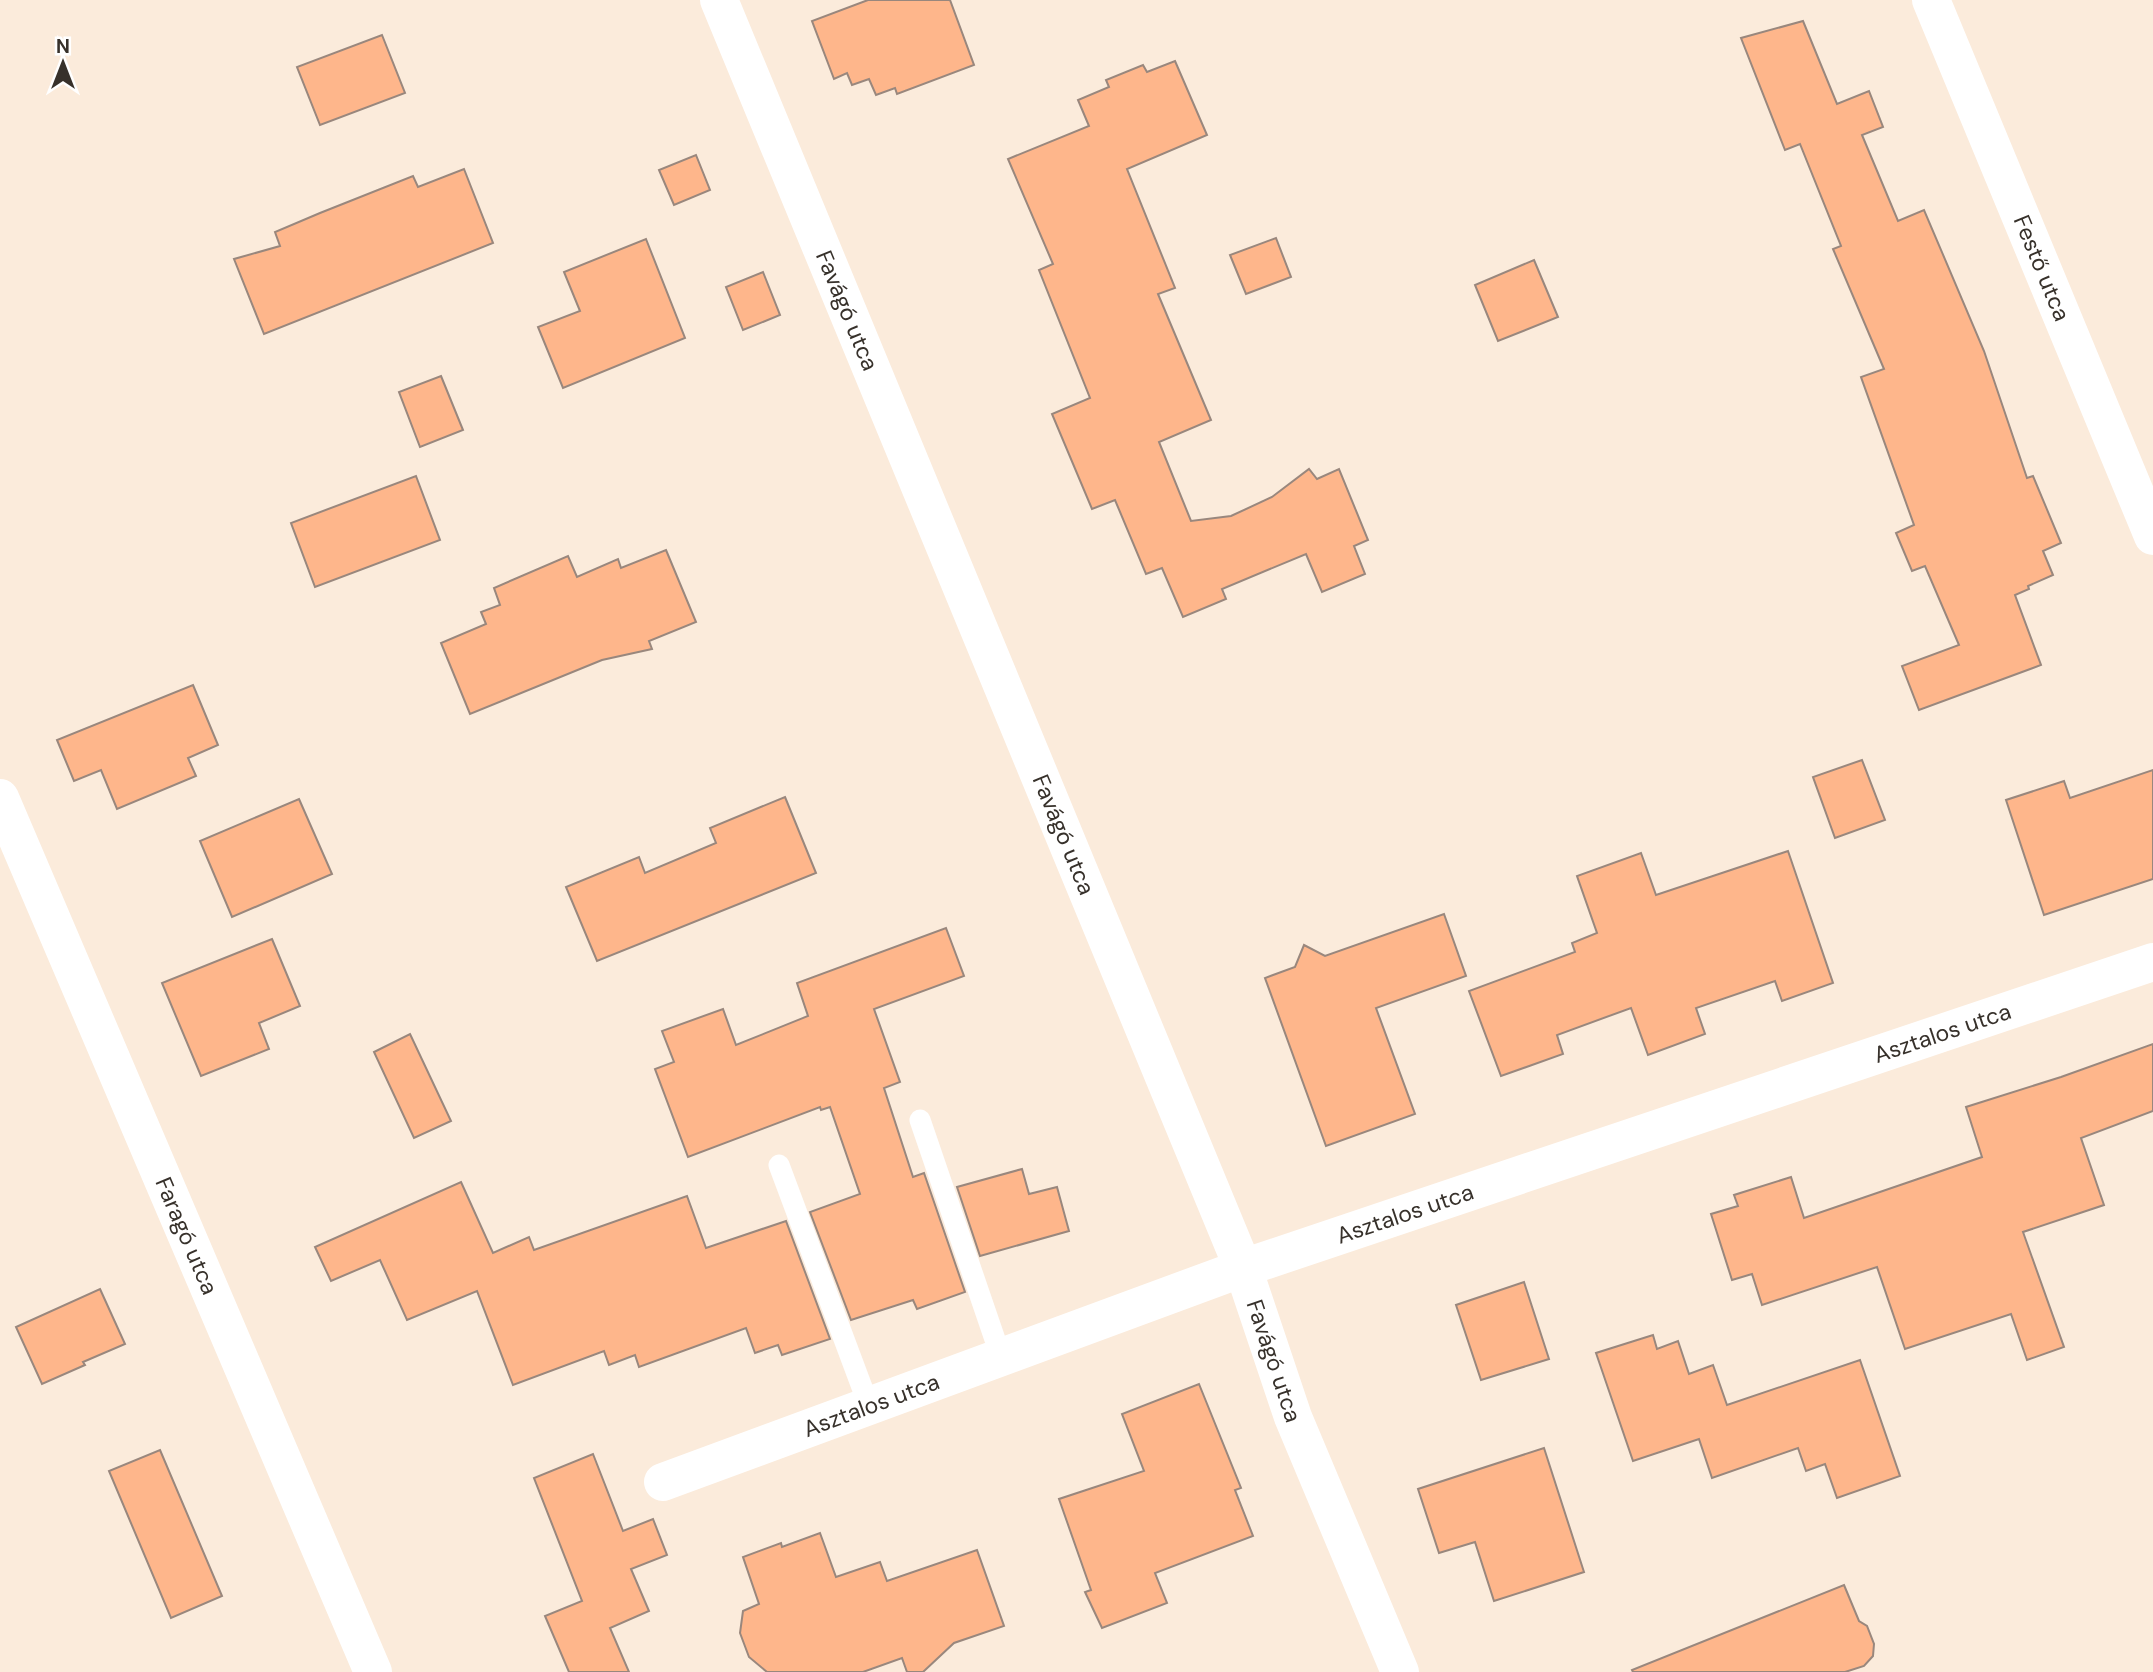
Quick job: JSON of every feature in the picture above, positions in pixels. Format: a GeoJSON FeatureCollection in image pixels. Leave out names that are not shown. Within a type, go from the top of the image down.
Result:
{"type":"FeatureCollection","features":[{"type":"Feature","properties":{"kind":"street","name":"Favágó utca"},"geometry":{"type":"LineString","coordinates":[[719,0],[1243,1268],[1293,1417],[1400,1672]]}},
{"type":"Feature","properties":{"kind":"street","name":"Festő utca"},"geometry":{"type":"LineString","coordinates":[[1931,0],[2153,536]]}},
{"type":"Feature","properties":{"kind":"street","name":"Faragó utca"},"geometry":{"type":"LineString","coordinates":[[0,798],[373,1672]]}},
{"type":"Feature","properties":{"kind":"street","name":"Asztalos utca"},"geometry":{"type":"LineString","coordinates":[[663,1482],[1243,1268],[2153,962]]}},
{"type":"Feature","properties":{"kind":"lane"},"geometry":{"type":"LineString","coordinates":[[920,1120],[1001,1357]]}},
{"type":"Feature","properties":{"kind":"lane"},"geometry":{"type":"LineString","coordinates":[[779,1165],[869,1406]]}},
{"type":"Feature","properties":{"kind":"building"},"geometry":{"type":"Polygon","coordinates":[[[868,0],[950,0],[974,65],[897,94],[895,88],[876,95],[869,79],[852,85],[847,73],[834,79],[812,21],[868,0]]]}},
{"type":"Feature","properties":{"kind":"building"},"geometry":{"type":"Polygon","coordinates":[[[1803,21],[1837,104],[1869,91],[1883,127],[1862,135],[1898,221],[1924,210],[1984,351],[2027,478],[2033,476],[2061,543],[2043,551],[2053,575],[2015,595],[2041,665],[1919,710],[1902,666],[1959,645],[1925,566],[1912,571],[1896,533],[1914,525],[1861,377],[1884,369],[1833,249],[1841,246],[1800,144],[1785,150],[1741,38],[1803,21]]]}},
{"type":"Feature","properties":{"kind":"building"},"geometry":{"type":"Polygon","coordinates":[[[382,35],[405,93],[320,125],[297,67],[382,35]]]}},
{"type":"Feature","properties":{"kind":"building"},"geometry":{"type":"Polygon","coordinates":[[[1175,61],[1207,135],[1127,169],[1175,288],[1158,294],[1211,420],[1159,442],[1191,521],[1231,516],[1272,497],[1309,469],[1317,479],[1339,469],[1368,540],[1354,546],[1365,574],[1322,592],[1306,554],[1222,589],[1226,599],[1183,617],[1162,568],[1146,574],[1115,500],[1092,509],[1052,414],[1090,398],[1039,270],[1053,264],[1008,159],[1089,126],[1078,100],[1109,87],[1106,80],[1143,65],[1147,72],[1175,61]]]}},
{"type":"Feature","properties":{"kind":"building"},"geometry":{"type":"Polygon","coordinates":[[[696,155],[710,190],[674,205],[659,170],[696,155]]]}},
{"type":"Feature","properties":{"kind":"building"},"geometry":{"type":"Polygon","coordinates":[[[464,169],[493,243],[264,334],[234,259],[280,246],[275,232],[413,176],[418,187],[464,169]]]}},
{"type":"Feature","properties":{"kind":"building"},"geometry":{"type":"Polygon","coordinates":[[[1276,238],[1291,277],[1246,294],[1230,255],[1276,238]]]}},
{"type":"Feature","properties":{"kind":"building"},"geometry":{"type":"Polygon","coordinates":[[[646,239],[685,338],[563,388],[538,327],[580,311],[564,272],[646,239]]]}},
{"type":"Feature","properties":{"kind":"building"},"geometry":{"type":"Polygon","coordinates":[[[1534,260],[1558,317],[1498,341],[1475,285],[1534,260]]]}},
{"type":"Feature","properties":{"kind":"building"},"geometry":{"type":"Polygon","coordinates":[[[763,272],[780,315],[743,330],[726,287],[763,272]]]}},
{"type":"Feature","properties":{"kind":"building"},"geometry":{"type":"Polygon","coordinates":[[[441,376],[463,430],[420,447],[399,392],[441,376]]]}},
{"type":"Feature","properties":{"kind":"building"},"geometry":{"type":"Polygon","coordinates":[[[416,476],[440,540],[315,587],[291,523],[416,476]]]}},
{"type":"Feature","properties":{"kind":"building"},"geometry":{"type":"Polygon","coordinates":[[[666,550],[696,622],[649,641],[652,649],[602,660],[470,714],[441,643],[486,624],[481,612],[500,605],[494,588],[568,556],[577,577],[618,559],[621,568],[666,550]]]}},
{"type":"Feature","properties":{"kind":"building"},"geometry":{"type":"Polygon","coordinates":[[[193,685],[218,745],[188,758],[196,776],[117,809],[101,770],[74,781],[57,740],[193,685]]]}},
{"type":"Feature","properties":{"kind":"building"},"geometry":{"type":"Polygon","coordinates":[[[1862,760],[1885,820],[1835,838],[1813,777],[1862,760]]]}},
{"type":"Feature","properties":{"kind":"building"},"geometry":{"type":"Polygon","coordinates":[[[2153,770],[2153,879],[2044,915],[2006,800],[2064,781],[2070,798],[2153,770]]]}},
{"type":"Feature","properties":{"kind":"building"},"geometry":{"type":"Polygon","coordinates":[[[785,797],[816,873],[597,961],[566,887],[639,857],[645,873],[716,843],[710,828],[785,797]]]}},
{"type":"Feature","properties":{"kind":"building"},"geometry":{"type":"Polygon","coordinates":[[[299,799],[332,874],[232,917],[200,841],[299,799]]]}},
{"type":"Feature","properties":{"kind":"building"},"geometry":{"type":"Polygon","coordinates":[[[1788,851],[1833,983],[1782,1001],[1775,981],[1696,1008],[1705,1034],[1648,1055],[1631,1008],[1557,1035],[1563,1054],[1501,1076],[1469,991],[1575,952],[1572,943],[1597,933],[1577,876],[1641,853],[1656,895],[1788,851]]]}},
{"type":"Feature","properties":{"kind":"building"},"geometry":{"type":"Polygon","coordinates":[[[1444,914],[1466,976],[1376,1008],[1415,1114],[1326,1146],[1265,978],[1295,967],[1304,945],[1325,956],[1444,914]]]}},
{"type":"Feature","properties":{"kind":"building"},"geometry":{"type":"Polygon","coordinates":[[[946,928],[964,976],[874,1009],[900,1082],[884,1088],[913,1177],[924,1173],[965,1292],[917,1309],[913,1300],[851,1320],[810,1212],[860,1194],[830,1107],[821,1110],[820,1107],[688,1157],[655,1069],[674,1062],[662,1031],[723,1009],[736,1045],[808,1016],[797,983],[946,928]]]}},
{"type":"Feature","properties":{"kind":"building"},"geometry":{"type":"Polygon","coordinates":[[[272,939],[300,1006],[259,1023],[269,1049],[201,1076],[162,983],[272,939]]]}},
{"type":"Feature","properties":{"kind":"building"},"geometry":{"type":"Polygon","coordinates":[[[410,1034],[451,1121],[414,1138],[374,1052],[410,1034]]]}},
{"type":"Feature","properties":{"kind":"building"},"geometry":{"type":"Polygon","coordinates":[[[2153,1044],[2153,1111],[2081,1138],[2104,1205],[2023,1232],[2064,1347],[2027,1360],[2011,1314],[1905,1349],[1877,1267],[1762,1305],[1752,1274],[1732,1280],[1711,1214],[1738,1206],[1734,1195],[1791,1177],[1804,1218],[1982,1157],[1966,1107],[2153,1044]]]}},
{"type":"Feature","properties":{"kind":"building"},"geometry":{"type":"Polygon","coordinates":[[[1022,1169],[1029,1194],[1057,1187],[1069,1231],[980,1256],[957,1187],[1022,1169]]]}},
{"type":"Feature","properties":{"kind":"building"},"geometry":{"type":"Polygon","coordinates":[[[461,1182],[493,1253],[529,1237],[534,1250],[687,1196],[706,1248],[786,1221],[830,1339],[782,1355],[778,1345],[755,1353],[746,1328],[639,1367],[635,1355],[609,1365],[604,1351],[513,1385],[477,1291],[407,1320],[380,1260],[331,1281],[315,1247],[461,1182]]]}},
{"type":"Feature","properties":{"kind":"building"},"geometry":{"type":"Polygon","coordinates":[[[1524,1282],[1549,1359],[1481,1380],[1456,1305],[1524,1282]]]}},
{"type":"Feature","properties":{"kind":"building"},"geometry":{"type":"Polygon","coordinates":[[[100,1289],[125,1344],[42,1384],[16,1327],[100,1289]]]}},
{"type":"Feature","properties":{"kind":"building"},"geometry":{"type":"Polygon","coordinates":[[[1653,1335],[1657,1349],[1678,1341],[1689,1374],[1713,1365],[1727,1405],[1860,1360],[1900,1476],[1837,1498],[1825,1464],[1806,1471],[1798,1448],[1712,1478],[1699,1439],[1633,1461],[1596,1353],[1653,1335]]]}},
{"type":"Feature","properties":{"kind":"building"},"geometry":{"type":"Polygon","coordinates":[[[1199,1384],[1241,1488],[1235,1490],[1253,1536],[1155,1573],[1167,1603],[1102,1628],[1085,1592],[1091,1590],[1059,1499],[1144,1471],[1122,1414],[1199,1384]]]}},
{"type":"Feature","properties":{"kind":"building"},"geometry":{"type":"Polygon","coordinates":[[[1544,1448],[1584,1572],[1494,1601],[1475,1542],[1439,1553],[1418,1489],[1544,1448]]]}},
{"type":"Feature","properties":{"kind":"building"},"geometry":{"type":"Polygon","coordinates":[[[160,1450],[222,1596],[171,1618],[109,1471],[160,1450]]]}},
{"type":"Feature","properties":{"kind":"building"},"geometry":{"type":"Polygon","coordinates":[[[593,1454],[623,1531],[653,1519],[667,1555],[631,1569],[649,1611],[610,1628],[629,1672],[569,1672],[545,1616],[582,1601],[534,1478],[593,1454]]]}},
{"type":"Feature","properties":{"kind":"building"},"geometry":{"type":"Polygon","coordinates":[[[820,1533],[836,1577],[880,1562],[887,1581],[977,1550],[1004,1626],[954,1643],[923,1672],[907,1672],[902,1658],[863,1672],[767,1672],[749,1657],[740,1633],[743,1611],[759,1604],[743,1557],[820,1533]]]}},
{"type":"Feature","properties":{"kind":"building"},"geometry":{"type":"Polygon","coordinates":[[[1844,1585],[1859,1621],[1867,1626],[1874,1644],[1873,1656],[1864,1666],[1845,1672],[1632,1670],[1844,1585]]]}}]}
